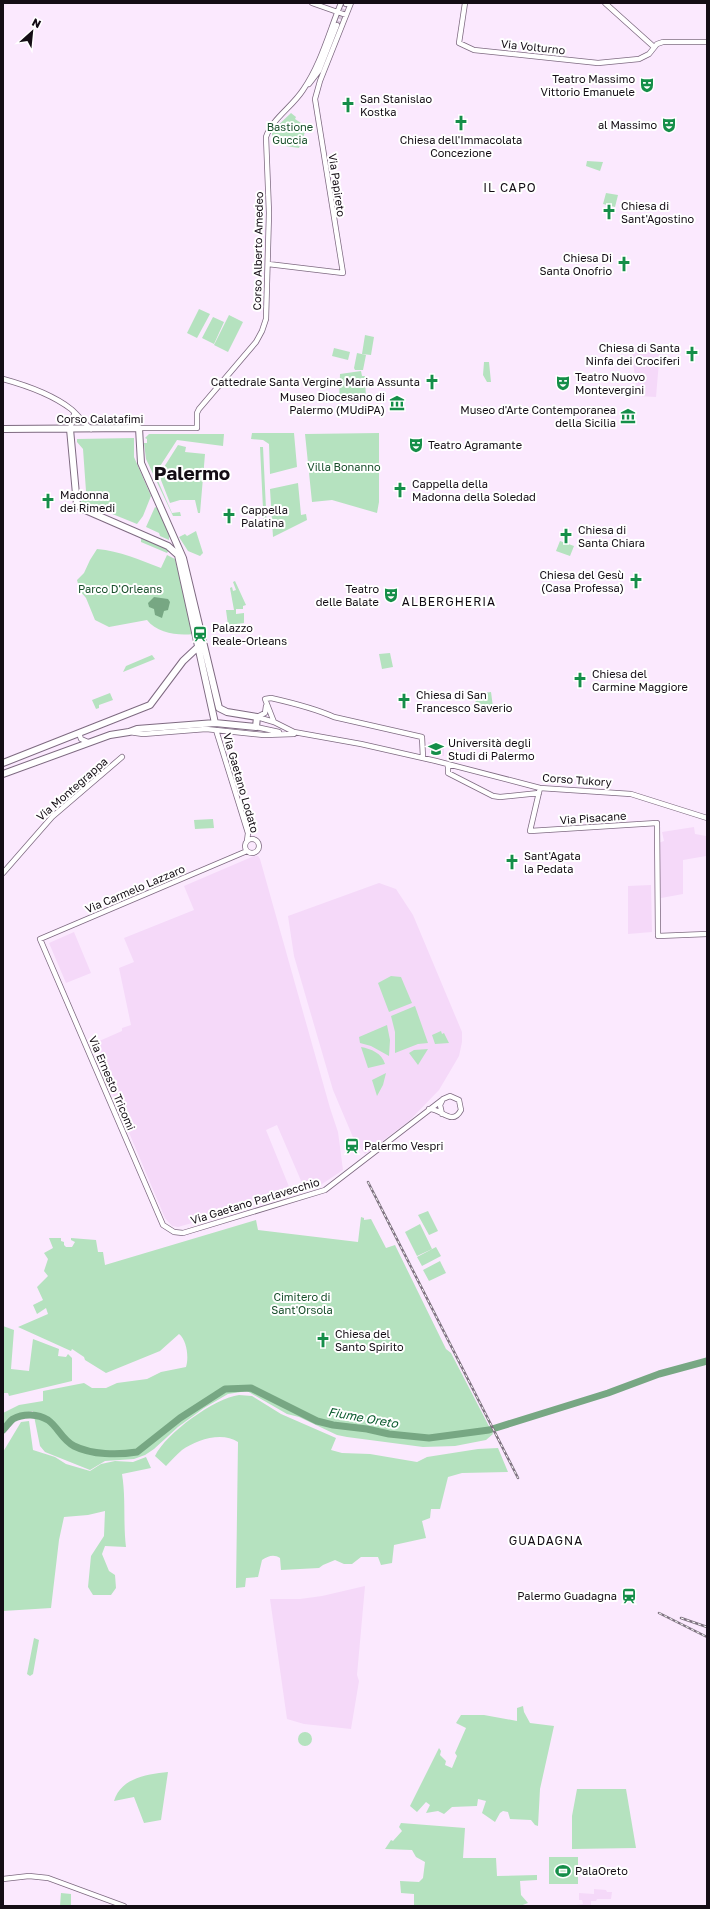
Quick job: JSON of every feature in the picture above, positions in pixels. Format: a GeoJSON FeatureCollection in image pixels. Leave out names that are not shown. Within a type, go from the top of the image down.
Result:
{"type":"FeatureCollection","features":[{"type":"Feature","properties":{"kind":"main road","name":"Corso Calatafimi"},"geometry":{"type":"LineString","coordinates":[[3,429],[139,428]]}},
{"type":"Feature","properties":{"kind":"main road"},"geometry":{"type":"LineString","coordinates":[[139,428],[141,462],[175,540],[174,545],[168,546]]}},
{"type":"Feature","properties":{"kind":"main road"},"geometry":{"type":"LineString","coordinates":[[70,429],[77,505],[82,509],[168,546],[176,552],[180,561],[215,723]]}},
{"type":"Feature","properties":{"kind":"main road","name":"Corso Tukory"},"geometry":{"type":"LineString","coordinates":[[175,540],[186,566],[219,708],[223,711],[257,717]]}},
{"type":"Feature","properties":{"kind":"main road"},"geometry":{"type":"LineString","coordinates":[[3,763],[150,705],[183,661],[199,646]]}},
{"type":"Feature","properties":{"kind":"main road"},"geometry":{"type":"LineString","coordinates":[[256,727],[257,717]]}},
{"type":"Feature","properties":{"kind":"main road","name":"Corso Tukory"},"geometry":{"type":"LineString","coordinates":[[3,774],[110,734],[128,732],[137,729],[205,723],[256,727]]}},
{"type":"Feature","properties":{"kind":"street"},"geometry":{"type":"LineString","coordinates":[[312,3],[345,18],[351,3]]}},
{"type":"Feature","properties":{"kind":"street","name":"Corso Alberto Amedeo"},"geometry":{"type":"LineString","coordinates":[[304,89],[314,71],[336,14],[344,3]]}},
{"type":"Feature","properties":{"kind":"street","name":"Via Volturno"},"geometry":{"type":"LineString","coordinates":[[465,3],[459,43],[474,50],[598,63],[639,59],[649,54],[654,47]]}},
{"type":"Feature","properties":{"kind":"street"},"geometry":{"type":"LineString","coordinates":[[605,3],[654,47],[663,42],[707,42]]}},
{"type":"Feature","properties":{"kind":"street","name":"Via Papireto"},"geometry":{"type":"LineString","coordinates":[[268,264],[343,273],[315,99],[320,81],[345,18]]}},
{"type":"Feature","properties":{"kind":"street","name":"Corso Alberto Amedeo"},"geometry":{"type":"LineString","coordinates":[[197,428],[197,413],[199,409],[248,353],[262,331],[267,311],[269,213],[266,138],[269,128],[295,102],[318,72],[337,25]]}},
{"type":"Feature","properties":{"kind":"street"},"geometry":{"type":"LineString","coordinates":[[3,379],[22,385],[71,409],[74,414],[91,429]]}},
{"type":"Feature","properties":{"kind":"street"},"geometry":{"type":"LineString","coordinates":[[70,429],[74,414]]}},
{"type":"Feature","properties":{"kind":"street","name":"Corso Calatafimi"},"geometry":{"type":"LineString","coordinates":[[139,428],[197,428]]}},
{"type":"Feature","properties":{"kind":"street"},"geometry":{"type":"LineString","coordinates":[[263,728],[274,722],[264,699],[271,698],[307,706],[325,712],[331,716],[422,737],[423,758]]}},
{"type":"Feature","properties":{"kind":"street"},"geometry":{"type":"LineString","coordinates":[[257,717],[265,713],[266,705]]}},
{"type":"Feature","properties":{"kind":"street","name":"Corso Tukory"},"geometry":{"type":"LineString","coordinates":[[257,717],[274,722],[286,730],[361,744],[448,764],[540,791]]}},
{"type":"Feature","properties":{"kind":"street","name":"Corso Tukory"},"geometry":{"type":"LineString","coordinates":[[256,727],[284,734]]}},
{"type":"Feature","properties":{"kind":"street","name":"Corso Tukory"},"geometry":{"type":"LineString","coordinates":[[128,732],[143,734],[216,730],[264,735],[304,734]]}},
{"type":"Feature","properties":{"kind":"street","name":"Via Gaetano Lodato"},"geometry":{"type":"LineString","coordinates":[[216,730],[248,833],[247,840]]}},
{"type":"Feature","properties":{"kind":"street"},"geometry":{"type":"LineString","coordinates":[[79,733],[81,739],[88,742]]}},
{"type":"Feature","properties":{"kind":"street","name":"Via Montegrappa"},"geometry":{"type":"LineString","coordinates":[[3,873],[52,817],[122,757]]}},
{"type":"Feature","properties":{"kind":"street","name":"Corso Tukory"},"geometry":{"type":"LineString","coordinates":[[448,764],[448,773],[493,796],[500,798],[540,791],[631,794],[705,818]]}},
{"type":"Feature","properties":{"kind":"street","name":"Via Pisacane"},"geometry":{"type":"LineString","coordinates":[[540,791],[530,830],[657,823],[658,936],[707,934]]}},
{"type":"Feature","properties":{"kind":"street"},"geometry":{"type":"LineString","coordinates":[[705,818],[707,822]]}},
{"type":"Feature","properties":{"kind":"street"},"geometry":{"type":"LineString","coordinates":[[255,839],[259,845],[258,850],[254,853],[246,849],[247,840],[255,839]]}},
{"type":"Feature","properties":{"kind":"street","name":"Via Carmelo Lazzaro"},"geometry":{"type":"LineString","coordinates":[[40,938],[236,856],[246,849]]}},
{"type":"Feature","properties":{"kind":"street","name":"Via Ernesto Tricomi"},"geometry":{"type":"LineString","coordinates":[[40,938],[160,1220],[163,1225],[172,1231]]}},
{"type":"Feature","properties":{"kind":"street"},"geometry":{"type":"LineString","coordinates":[[429,1109],[436,1110],[442,1114],[449,1118],[455,1117],[460,1112],[461,1105],[458,1099],[452,1096],[446,1097],[442,1100],[440,1107],[442,1114]]}},
{"type":"Feature","properties":{"kind":"street","name":"Via Gaetano Parlavecchio"},"geometry":{"type":"LineString","coordinates":[[172,1231],[180,1233],[193,1230],[325,1190],[361,1164],[442,1100]]}},
{"type":"Feature","properties":{"kind":"street"},"geometry":{"type":"LineString","coordinates":[[3,1879],[29,1876],[48,1878],[124,1906]]}},
{"type":"Feature","properties":{"kind":"shaded area"},"geometry":{"type":"Polygon","coordinates":[[[633,347],[660,350],[656,397],[638,396],[632,363],[633,347]]]}},
{"type":"Feature","properties":{"kind":"shaded area"},"geometry":{"type":"Polygon","coordinates":[[[154,597],[168,599],[170,602],[168,610],[164,611],[162,618],[155,615],[154,609],[149,607],[148,603],[154,597]]]}},
{"type":"Feature","properties":{"kind":"shaded area","name":"Università degli Studi di Palermo"},"geometry":{"type":"Polygon","coordinates":[[[428,742],[444,745],[444,756],[429,753],[428,742]]]}},
{"type":"Feature","properties":{"kind":"shaded area"},"geometry":{"type":"Polygon","coordinates":[[[694,827],[695,834],[706,836],[706,856],[683,860],[683,894],[661,898],[658,843],[664,841],[662,832],[694,827]]]}},
{"type":"Feature","properties":{"kind":"shaded area"},"geometry":{"type":"Polygon","coordinates":[[[254,856],[258,856],[260,859],[338,1132],[343,1170],[319,1186],[305,1190],[277,1125],[266,1130],[292,1194],[178,1227],[172,1226],[165,1218],[98,1059],[97,1042],[122,1031],[122,1028],[131,1025],[119,968],[134,962],[124,938],[194,910],[184,886],[254,856]]]}},
{"type":"Feature","properties":{"kind":"shaded area"},"geometry":{"type":"Polygon","coordinates":[[[379,883],[396,889],[413,915],[462,1032],[462,1042],[459,1056],[439,1090],[409,1121],[365,1154],[355,1142],[333,1090],[294,956],[288,916],[379,883]]]}},
{"type":"Feature","properties":{"kind":"shaded area"},"geometry":{"type":"Polygon","coordinates":[[[651,885],[652,932],[628,934],[628,886],[651,885]]]}},
{"type":"Feature","properties":{"kind":"shaded area"},"geometry":{"type":"Polygon","coordinates":[[[74,932],[91,973],[66,983],[49,943],[74,932]]]}},
{"type":"Feature","properties":{"kind":"shaded area"},"geometry":{"type":"Polygon","coordinates":[[[365,1586],[357,1675],[359,1681],[351,1729],[304,1724],[287,1719],[270,1599],[300,1599],[322,1596],[365,1586]]]}},
{"type":"Feature","properties":{"kind":"shaded area"},"geometry":{"type":"Polygon","coordinates":[[[594,1889],[612,1892],[611,1899],[597,1899],[596,1901],[591,1901],[591,1906],[568,1906],[583,1904],[582,1900],[579,1900],[579,1893],[594,1894],[594,1889]]]}},
{"type":"Feature","properties":{"kind":"green space","name":"Bastione Guccia"},"geometry":{"type":"Polygon","coordinates":[[[291,113],[296,117],[295,119],[307,127],[299,148],[272,144],[272,131],[291,113]]]}},
{"type":"Feature","properties":{"kind":"green space"},"geometry":{"type":"Polygon","coordinates":[[[587,161],[603,162],[600,171],[586,166],[587,161]]]}},
{"type":"Feature","properties":{"kind":"green space"},"geometry":{"type":"Polygon","coordinates":[[[606,193],[618,195],[615,207],[603,204],[606,193]]]}},
{"type":"Feature","properties":{"kind":"green space"},"geometry":{"type":"Polygon","coordinates":[[[199,309],[210,314],[197,338],[187,333],[199,309]]]}},
{"type":"Feature","properties":{"kind":"green space"},"geometry":{"type":"Polygon","coordinates":[[[229,315],[243,322],[228,352],[214,345],[229,315]]]}},
{"type":"Feature","properties":{"kind":"green space"},"geometry":{"type":"Polygon","coordinates":[[[213,317],[224,322],[214,344],[202,338],[213,317]]]}},
{"type":"Feature","properties":{"kind":"green space"},"geometry":{"type":"Polygon","coordinates":[[[365,335],[374,337],[371,355],[362,354],[365,335]]]}},
{"type":"Feature","properties":{"kind":"green space"},"geometry":{"type":"Polygon","coordinates":[[[334,348],[350,352],[348,360],[332,356],[334,348]]]}},
{"type":"Feature","properties":{"kind":"green space"},"geometry":{"type":"Polygon","coordinates":[[[357,353],[366,355],[363,370],[355,370],[354,368],[357,353]]]}},
{"type":"Feature","properties":{"kind":"green space"},"geometry":{"type":"Polygon","coordinates":[[[484,362],[489,362],[491,382],[487,382],[483,375],[484,362]]]}},
{"type":"Feature","properties":{"kind":"green space"},"geometry":{"type":"Polygon","coordinates":[[[361,371],[362,376],[365,376],[366,400],[339,401],[340,374],[361,371]]]}},
{"type":"Feature","properties":{"kind":"green space"},"geometry":{"type":"Polygon","coordinates":[[[252,433],[294,433],[297,467],[270,474],[269,444],[263,440],[251,439],[252,433]]]}},
{"type":"Feature","properties":{"kind":"green space","name":"Villa Bonanno"},"geometry":{"type":"Polygon","coordinates":[[[379,433],[379,502],[377,513],[332,500],[312,502],[305,434],[379,433]]]}},
{"type":"Feature","properties":{"kind":"green space"},"geometry":{"type":"Polygon","coordinates":[[[149,434],[224,434],[223,446],[177,440],[155,474],[172,513],[180,512],[181,516],[173,516],[146,459],[144,443],[147,443],[147,439],[145,438],[149,434]]]}},
{"type":"Feature","properties":{"kind":"green space"},"geometry":{"type":"Polygon","coordinates":[[[134,438],[134,457],[151,496],[143,516],[137,524],[105,511],[102,512],[81,502],[80,496],[86,491],[83,449],[77,442],[77,439],[134,438]]]}},
{"type":"Feature","properties":{"kind":"green space"},"geometry":{"type":"Polygon","coordinates":[[[178,445],[186,447],[185,452],[205,454],[200,513],[198,513],[195,500],[180,500],[170,503],[159,475],[178,445]]]}},
{"type":"Feature","properties":{"kind":"green space"},"geometry":{"type":"Polygon","coordinates":[[[260,447],[263,447],[267,529],[264,529],[260,447]]]}},
{"type":"Feature","properties":{"kind":"green space"},"geometry":{"type":"Polygon","coordinates":[[[298,483],[301,515],[306,514],[307,520],[273,537],[270,489],[298,483]]]}},
{"type":"Feature","properties":{"kind":"green space"},"geometry":{"type":"Polygon","coordinates":[[[155,507],[157,508],[169,533],[169,540],[146,527],[155,507]]]}},
{"type":"Feature","properties":{"kind":"green space"},"geometry":{"type":"Polygon","coordinates":[[[196,531],[203,553],[200,556],[188,551],[179,537],[185,534],[187,536],[196,531]]]}},
{"type":"Feature","properties":{"kind":"green space"},"geometry":{"type":"Polygon","coordinates":[[[141,538],[169,550],[167,553],[141,542],[141,538]]]}},
{"type":"Feature","properties":{"kind":"green space"},"geometry":{"type":"Polygon","coordinates":[[[560,541],[574,546],[570,556],[556,551],[560,541]]]}},
{"type":"Feature","properties":{"kind":"green space","name":"Parco D'Orleans"},"geometry":{"type":"Polygon","coordinates":[[[97,549],[122,554],[161,568],[167,555],[175,559],[193,634],[168,633],[156,628],[147,620],[109,627],[95,620],[86,598],[80,591],[77,580],[84,573],[97,549]]]}},
{"type":"Feature","properties":{"kind":"green space"},"geometry":{"type":"Polygon","coordinates":[[[235,581],[246,605],[243,606],[243,609],[236,609],[236,614],[244,613],[244,623],[228,625],[226,610],[234,610],[230,588],[232,587],[233,591],[236,590],[233,582],[235,581]]]}},
{"type":"Feature","properties":{"kind":"green space"},"geometry":{"type":"Polygon","coordinates":[[[390,653],[393,667],[382,669],[379,654],[390,653]]]}},
{"type":"Feature","properties":{"kind":"green space"},"geometry":{"type":"Polygon","coordinates":[[[152,655],[155,659],[123,672],[126,666],[152,655]]]}},
{"type":"Feature","properties":{"kind":"green space"},"geometry":{"type":"Polygon","coordinates":[[[491,692],[493,707],[476,707],[475,694],[491,692]]]}},
{"type":"Feature","properties":{"kind":"green space"},"geometry":{"type":"Polygon","coordinates":[[[110,693],[113,700],[99,705],[99,708],[96,709],[92,700],[110,693]]]}},
{"type":"Feature","properties":{"kind":"green space"},"geometry":{"type":"Polygon","coordinates":[[[213,819],[214,828],[195,829],[194,820],[213,819]]]}},
{"type":"Feature","properties":{"kind":"green space"},"geometry":{"type":"Polygon","coordinates":[[[391,976],[401,977],[412,1003],[389,1012],[378,983],[391,976]]]}},
{"type":"Feature","properties":{"kind":"green space"},"geometry":{"type":"Polygon","coordinates":[[[415,1006],[428,1043],[418,1044],[395,1053],[395,1032],[391,1016],[415,1006]]]}},
{"type":"Feature","properties":{"kind":"green space"},"geometry":{"type":"Polygon","coordinates":[[[387,1025],[390,1040],[389,1056],[371,1046],[360,1043],[359,1037],[387,1025]]]}},
{"type":"Feature","properties":{"kind":"green space"},"geometry":{"type":"Polygon","coordinates":[[[441,1031],[442,1034],[444,1033],[449,1043],[435,1044],[432,1035],[441,1031]]]}},
{"type":"Feature","properties":{"kind":"green space"},"geometry":{"type":"Polygon","coordinates":[[[361,1047],[379,1054],[384,1060],[385,1064],[368,1068],[361,1047]]]}},
{"type":"Feature","properties":{"kind":"green space"},"geometry":{"type":"Polygon","coordinates":[[[428,1049],[418,1065],[409,1053],[414,1050],[428,1049]]]}},
{"type":"Feature","properties":{"kind":"green space"},"geometry":{"type":"Polygon","coordinates":[[[386,1073],[383,1085],[377,1096],[372,1080],[386,1073]]]}},
{"type":"Feature","properties":{"kind":"green space"},"geometry":{"type":"Polygon","coordinates":[[[428,1211],[438,1231],[429,1235],[418,1215],[428,1211]]]}},
{"type":"Feature","properties":{"kind":"green space","name":"Cimitero di Sant'Orsola"},"geometry":{"type":"Polygon","coordinates":[[[361,1217],[364,1218],[364,1220],[371,1219],[386,1248],[395,1245],[446,1349],[451,1353],[493,1434],[486,1440],[455,1446],[423,1447],[337,1435],[299,1417],[287,1414],[247,1391],[228,1394],[204,1408],[178,1427],[154,1449],[145,1455],[134,1459],[105,1461],[90,1470],[45,1452],[40,1446],[33,1411],[19,1414],[3,1428],[3,1413],[19,1405],[43,1401],[43,1391],[84,1383],[92,1388],[106,1388],[117,1383],[147,1379],[161,1372],[186,1367],[187,1349],[184,1340],[179,1334],[160,1351],[106,1373],[85,1360],[84,1357],[72,1349],[71,1351],[18,1327],[48,1314],[46,1308],[37,1314],[33,1305],[43,1300],[37,1287],[48,1276],[44,1271],[48,1259],[44,1253],[53,1248],[49,1238],[61,1238],[61,1241],[64,1242],[66,1247],[72,1247],[75,1242],[71,1240],[71,1238],[96,1240],[98,1252],[103,1252],[105,1265],[256,1220],[258,1230],[358,1242],[361,1217]]]}},
{"type":"Feature","properties":{"kind":"green space"},"geometry":{"type":"Polygon","coordinates":[[[420,1224],[432,1249],[417,1256],[405,1232],[420,1224]]]}},
{"type":"Feature","properties":{"kind":"green space"},"geometry":{"type":"Polygon","coordinates":[[[436,1247],[441,1256],[422,1266],[417,1257],[436,1247]]]}},
{"type":"Feature","properties":{"kind":"green space"},"geometry":{"type":"Polygon","coordinates":[[[440,1261],[446,1273],[429,1281],[423,1270],[440,1261]]]}},
{"type":"Feature","properties":{"kind":"green space"},"geometry":{"type":"Polygon","coordinates":[[[3,1326],[14,1330],[11,1369],[29,1371],[33,1339],[59,1349],[58,1356],[66,1357],[68,1354],[72,1358],[72,1381],[9,1396],[8,1393],[3,1393],[3,1326]]]}},
{"type":"Feature","properties":{"kind":"green space"},"geometry":{"type":"Polygon","coordinates":[[[239,1395],[252,1396],[281,1414],[336,1438],[331,1450],[342,1453],[370,1454],[417,1462],[427,1457],[478,1449],[498,1448],[508,1472],[462,1473],[448,1477],[440,1509],[431,1509],[430,1518],[422,1521],[426,1538],[394,1545],[392,1563],[381,1565],[378,1557],[361,1557],[352,1564],[344,1564],[335,1560],[319,1568],[281,1570],[280,1558],[271,1556],[262,1560],[258,1577],[246,1578],[245,1587],[236,1588],[238,1442],[224,1437],[202,1440],[182,1450],[166,1466],[155,1456],[169,1437],[192,1418],[217,1403],[239,1395]]]}},
{"type":"Feature","properties":{"kind":"green space"},"geometry":{"type":"Polygon","coordinates":[[[29,1421],[33,1450],[55,1457],[66,1464],[90,1471],[101,1464],[115,1461],[133,1462],[146,1457],[151,1468],[122,1474],[126,1547],[105,1546],[102,1554],[109,1571],[115,1575],[116,1588],[111,1595],[93,1595],[88,1587],[91,1556],[104,1536],[105,1511],[88,1515],[64,1517],[59,1540],[51,1608],[3,1611],[3,1452],[21,1422],[29,1421]]]}},
{"type":"Feature","properties":{"kind":"green space"},"geometry":{"type":"Polygon","coordinates":[[[34,1638],[39,1640],[33,1674],[30,1676],[27,1674],[34,1638]]]}},
{"type":"Feature","properties":{"kind":"green space"},"geometry":{"type":"Polygon","coordinates":[[[523,1706],[524,1712],[530,1723],[554,1726],[540,1789],[538,1826],[531,1820],[510,1819],[508,1812],[503,1811],[500,1813],[495,1822],[482,1813],[486,1801],[478,1799],[477,1806],[452,1807],[444,1814],[438,1811],[426,1813],[430,1805],[426,1802],[417,1812],[410,1806],[439,1748],[441,1751],[440,1755],[446,1761],[445,1765],[452,1768],[457,1756],[455,1753],[466,1728],[456,1723],[461,1715],[484,1715],[517,1721],[517,1708],[523,1706]]]}},
{"type":"Feature","properties":{"kind":"green space"},"geometry":{"type":"Polygon","coordinates":[[[305,1732],[310,1734],[312,1739],[310,1744],[305,1746],[300,1744],[298,1739],[300,1734],[305,1732]]]}},
{"type":"Feature","properties":{"kind":"green space"},"geometry":{"type":"Polygon","coordinates":[[[168,1772],[161,1820],[144,1823],[134,1797],[114,1801],[117,1793],[129,1782],[144,1776],[168,1772]]]}},
{"type":"Feature","properties":{"kind":"green space"},"geometry":{"type":"Polygon","coordinates":[[[577,1789],[626,1789],[636,1848],[572,1849],[572,1816],[577,1789]]]}},
{"type":"Feature","properties":{"kind":"green space"},"geometry":{"type":"Polygon","coordinates":[[[401,1823],[465,1828],[463,1858],[496,1858],[497,1876],[537,1875],[537,1880],[520,1881],[521,1895],[528,1903],[520,1906],[414,1906],[414,1894],[401,1893],[400,1881],[419,1882],[423,1878],[425,1862],[416,1857],[412,1850],[385,1849],[391,1840],[393,1841],[402,1831],[399,1827],[401,1823]]]}},
{"type":"Feature","properties":{"kind":"green space","name":"PalaOreto"},"geometry":{"type":"Polygon","coordinates":[[[549,1857],[578,1857],[578,1884],[549,1884],[549,1857]]]}},
{"type":"Feature","properties":{"kind":"green space"},"geometry":{"type":"Polygon","coordinates":[[[61,1893],[71,1894],[71,1906],[60,1906],[61,1893]]]}},
{"type":"Feature","properties":{"kind":"waterway","name":"Fiume Oreto"},"geometry":{"type":"LineString","coordinates":[[3,1430],[12,1420],[17,1417],[35,1415],[48,1420],[66,1440],[81,1449],[105,1454],[137,1452],[180,1418],[225,1389],[251,1388],[317,1421],[389,1434],[429,1438],[489,1430],[608,1393],[659,1374],[707,1361]]}},
{"type":"Feature","properties":{"kind":"tunnel"},"geometry":{"type":"LineString","coordinates":[[337,25],[346,4]]}},
{"type":"Feature","properties":{"kind":"railway"},"geometry":{"type":"LineString","coordinates":[[368,1182],[518,1478]]}},
{"type":"Feature","properties":{"kind":"railway"},"geometry":{"type":"LineString","coordinates":[[659,1613],[707,1637]]}},
{"type":"Feature","properties":{"kind":"railway"},"geometry":{"type":"LineString","coordinates":[[681,1618],[707,1627]]}},
{"type":"Feature","properties":{"kind":"place","name":"Teatro Massimo Vittorio Emanuele"},"geometry":{"type":"Point","coordinates":[647,85]}},
{"type":"Feature","properties":{"kind":"place","name":"San Stanislao Kostka"},"geometry":{"type":"Point","coordinates":[348,105]}},
{"type":"Feature","properties":{"kind":"place","name":"Chiesa dell'Immacolata Concezione"},"geometry":{"type":"Point","coordinates":[461,123]}},
{"type":"Feature","properties":{"kind":"place","name":"al Massimo"},"geometry":{"type":"Point","coordinates":[669,125]}},
{"type":"Feature","properties":{"kind":"place","name":"Chiesa di Sant'Agostino"},"geometry":{"type":"Point","coordinates":[609,212]}},
{"type":"Feature","properties":{"kind":"place","name":"Chiesa Di Santa Onofrio"},"geometry":{"type":"Point","coordinates":[624,264]}},
{"type":"Feature","properties":{"kind":"place","name":"Chiesa di Santa Ninfa dei Crociferi"},"geometry":{"type":"Point","coordinates":[692,354]}},
{"type":"Feature","properties":{"kind":"place","name":"Cattedrale Santa Vergine Maria Assunta"},"geometry":{"type":"Point","coordinates":[432,382]}},
{"type":"Feature","properties":{"kind":"place","name":"Teatro Nuovo Montevergini"},"geometry":{"type":"Point","coordinates":[563,383]}},
{"type":"Feature","properties":{"kind":"place","name":"Museo Diocesano di Palermo (MUdiPA)"},"geometry":{"type":"Point","coordinates":[397,403]}},
{"type":"Feature","properties":{"kind":"place","name":"Museo d'Arte Contemporanea della Sicilia"},"geometry":{"type":"Point","coordinates":[628,416]}},
{"type":"Feature","properties":{"kind":"place","name":"Teatro Agramante"},"geometry":{"type":"Point","coordinates":[416,445]}},
{"type":"Feature","properties":{"kind":"place","name":"Cappella della Madonna della Soledad"},"geometry":{"type":"Point","coordinates":[400,490]}},
{"type":"Feature","properties":{"kind":"place","name":"Madonna dei Rimedi"},"geometry":{"type":"Point","coordinates":[48,501]}},
{"type":"Feature","properties":{"kind":"place","name":"Cappella Palatina"},"geometry":{"type":"Point","coordinates":[229,516]}},
{"type":"Feature","properties":{"kind":"place","name":"Chiesa di Santa Chiara"},"geometry":{"type":"Point","coordinates":[566,536]}},
{"type":"Feature","properties":{"kind":"place","name":"Chiesa del Gesù (Casa Professa)"},"geometry":{"type":"Point","coordinates":[636,581]}},
{"type":"Feature","properties":{"kind":"place","name":"Teatro delle Balate"},"geometry":{"type":"Point","coordinates":[391,595]}},
{"type":"Feature","properties":{"kind":"place","name":"Palazzo Reale-Orleans"},"geometry":{"type":"Point","coordinates":[200,634]}},
{"type":"Feature","properties":{"kind":"place","name":"Chiesa del Carmine Maggiore"},"geometry":{"type":"Point","coordinates":[580,680]}},
{"type":"Feature","properties":{"kind":"place","name":"Chiesa di San Francesco Saverio"},"geometry":{"type":"Point","coordinates":[404,701]}},
{"type":"Feature","properties":{"kind":"place","name":"Università degli Studi di Palermo"},"geometry":{"type":"Point","coordinates":[436,749]}},
{"type":"Feature","properties":{"kind":"place","name":"Sant'Agata la Pedata"},"geometry":{"type":"Point","coordinates":[512,862]}},
{"type":"Feature","properties":{"kind":"place","name":"Palermo Vespri"},"geometry":{"type":"Point","coordinates":[352,1146]}},
{"type":"Feature","properties":{"kind":"place","name":"Chiesa del Santo Spirito"},"geometry":{"type":"Point","coordinates":[323,1340]}},
{"type":"Feature","properties":{"kind":"place","name":"Palermo Guadagna"},"geometry":{"type":"Point","coordinates":[629,1596]}},
{"type":"Feature","properties":{"kind":"place","name":"PalaOreto"},"geometry":{"type":"Point","coordinates":[563,1871]}},
{"type":"Feature","properties":{"kind":"district","name":"IL CAPO"},"geometry":{"type":"Point","coordinates":[510,188]}},
{"type":"Feature","properties":{"kind":"district","name":"Palermo"},"geometry":{"type":"Point","coordinates":[192,473]}},
{"type":"Feature","properties":{"kind":"district","name":"ALBERGHERIA"},"geometry":{"type":"Point","coordinates":[449,602]}},
{"type":"Feature","properties":{"kind":"district","name":"GUADAGNA"},"geometry":{"type":"Point","coordinates":[546,1541]}}]}
